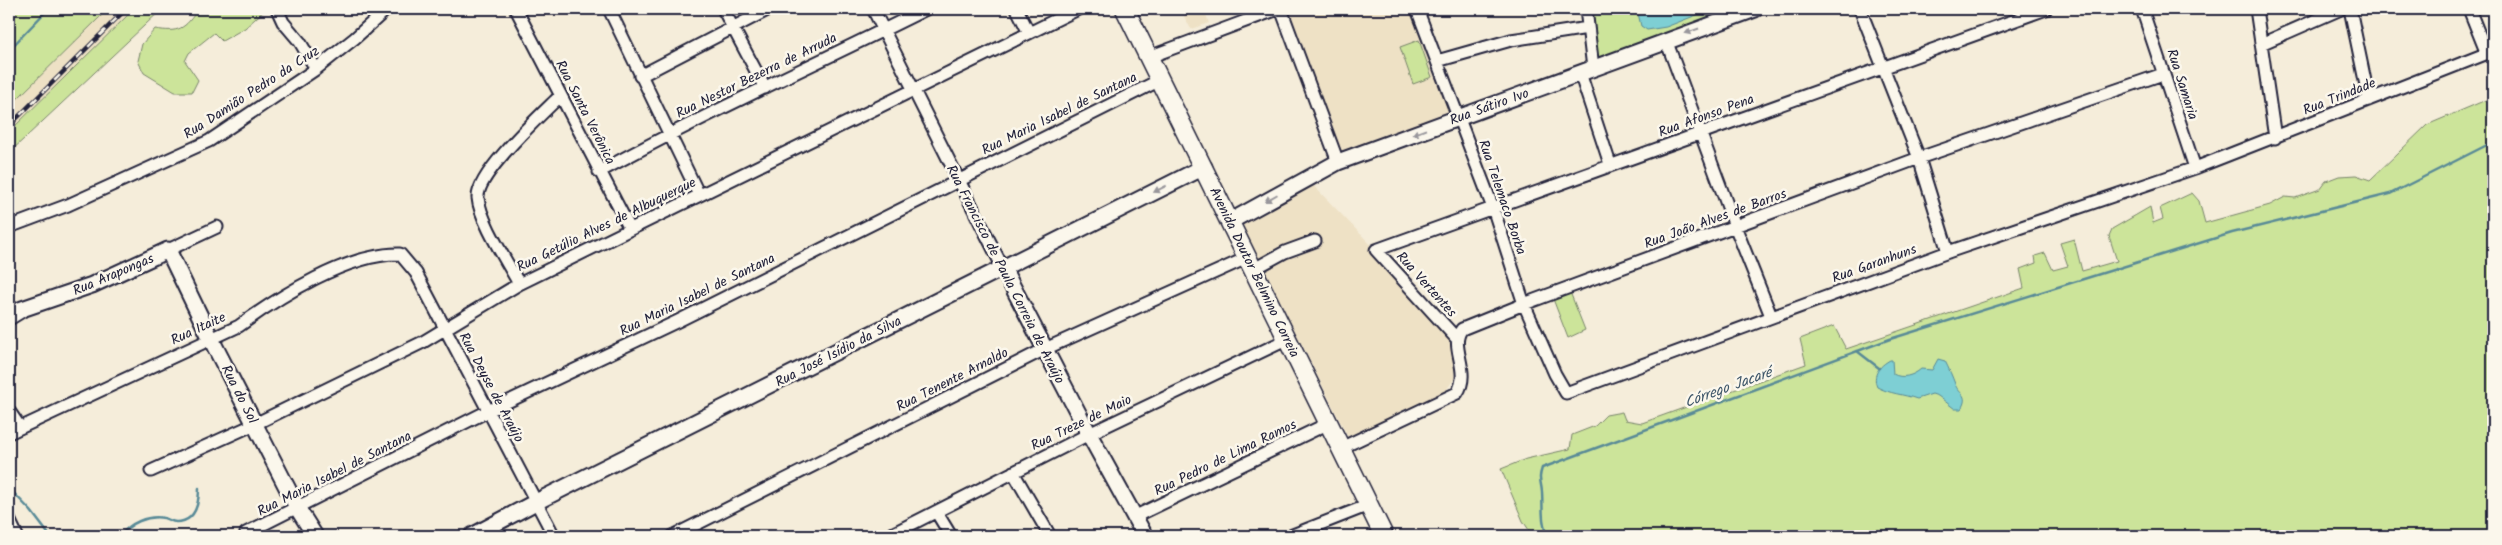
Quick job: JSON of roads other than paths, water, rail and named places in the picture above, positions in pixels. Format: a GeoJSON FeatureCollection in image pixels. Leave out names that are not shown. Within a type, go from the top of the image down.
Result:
{"type":"FeatureCollection","features":[{"type":"Feature","properties":{"kind":"main road","name":"Avenida Doutor Belmino Correia"},"geometry":{"type":"LineString","coordinates":[[1125,9],[1384,536]]}},
{"type":"Feature","properties":{"kind":"street"},"geometry":{"type":"LineString","coordinates":[[277,9],[283,22],[300,42],[316,69]]}},
{"type":"Feature","properties":{"kind":"street","name":"Rua Damião Pedro da Cruz"},"geometry":{"type":"LineString","coordinates":[[9,227],[68,205],[194,149],[316,69],[387,9]]}},
{"type":"Feature","properties":{"kind":"street","name":"Rua Santa Verônica"},"geometry":{"type":"LineString","coordinates":[[516,9],[630,230]]}},
{"type":"Feature","properties":{"kind":"street"},"geometry":{"type":"LineString","coordinates":[[609,9],[699,195]]}},
{"type":"Feature","properties":{"kind":"street"},"geometry":{"type":"LineString","coordinates":[[724,9],[765,88]]}},
{"type":"Feature","properties":{"kind":"street"},"geometry":{"type":"LineString","coordinates":[[640,76],[769,9]]}},
{"type":"Feature","properties":{"kind":"street","name":"Rua Francisco de Paula Correia de Araújo"},"geometry":{"type":"LineString","coordinates":[[873,9],[1003,268],[1089,434],[1145,536]]}},
{"type":"Feature","properties":{"kind":"street","name":"Rua Nestor Bezerra de Arruda"},"geometry":{"type":"LineString","coordinates":[[599,172],[669,134],[926,9]]}},
{"type":"Feature","properties":{"kind":"street"},"geometry":{"type":"LineString","coordinates":[[1017,9],[1029,33]]}},
{"type":"Feature","properties":{"kind":"street","name":"Rua Getúlio Alves de Albuquerque"},"geometry":{"type":"LineString","coordinates":[[151,471],[255,424],[444,331],[519,284],[1078,9]]}},
{"type":"Feature","properties":{"kind":"street"},"geometry":{"type":"LineString","coordinates":[[1149,57],[1280,9],[1338,162]]}},
{"type":"Feature","properties":{"kind":"street","name":"Rua Telemaco Borba"},"geometry":{"type":"LineString","coordinates":[[1417,9],[1493,208],[1524,304],[1555,374],[1566,393]]}},
{"type":"Feature","properties":{"kind":"street"},"geometry":{"type":"LineString","coordinates":[[1586,9],[1588,28],[1586,70],[1610,164]]}},
{"type":"Feature","properties":{"kind":"street","name":"Rua Sátiro Ivo"},"geometry":{"type":"LineString","coordinates":[[1230,221],[1338,162],[1666,40],[1755,9]]}},
{"type":"Feature","properties":{"kind":"street"},"geometry":{"type":"LineString","coordinates":[[1860,9],[1919,158],[1948,252]]}},
{"type":"Feature","properties":{"kind":"street","name":"Rua Afonso Pena"},"geometry":{"type":"LineString","coordinates":[[1376,250],[1610,164],[2046,9]]}},
{"type":"Feature","properties":{"kind":"street","name":"Rua Samaria"},"geometry":{"type":"LineString","coordinates":[[2142,9],[2195,168]]}},
{"type":"Feature","properties":{"kind":"street"},"geometry":{"type":"LineString","coordinates":[[2256,9],[2275,138]]}},
{"type":"Feature","properties":{"kind":"street"},"geometry":{"type":"LineString","coordinates":[[2262,44],[2341,9]]}},
{"type":"Feature","properties":{"kind":"street"},"geometry":{"type":"LineString","coordinates":[[2350,9],[2369,100]]}},
{"type":"Feature","properties":{"kind":"street"},"geometry":{"type":"LineString","coordinates":[[2470,9],[2490,53]]}},
{"type":"Feature","properties":{"kind":"street"},"geometry":{"type":"LineString","coordinates":[[1437,61],[1511,40],[1588,28]]}},
{"type":"Feature","properties":{"kind":"street"},"geometry":{"type":"LineString","coordinates":[[1666,40],[1734,226],[1771,316]]}},
{"type":"Feature","properties":{"kind":"street","name":"Rua Trindade"},"geometry":{"type":"LineString","coordinates":[[2195,168],[2490,53]]}},
{"type":"Feature","properties":{"kind":"street","name":"Rua João Alves de Barros"},"geometry":{"type":"LineString","coordinates":[[1457,339],[1462,330],[1524,304],[1919,158],[2163,74]]}},
{"type":"Feature","properties":{"kind":"street","name":"Rua Maria Isabel de Santana"},"geometry":{"type":"LineString","coordinates":[[246,533],[298,509],[488,411],[678,321],[1160,80]]}},
{"type":"Feature","properties":{"kind":"street"},"geometry":{"type":"LineString","coordinates":[[519,284],[480,208],[478,192],[481,182],[501,157],[560,96]]}},
{"type":"Feature","properties":{"kind":"street","name":"Rua José Isídio da Silva"},"geometry":{"type":"LineString","coordinates":[[472,536],[536,502],[1204,167]]}},
{"type":"Feature","properties":{"kind":"street","name":"Rua Garanhuns"},"geometry":{"type":"LineString","coordinates":[[1566,393],[1948,252],[2195,168]]}},
{"type":"Feature","properties":{"kind":"street","name":"Rua Arapongas"},"geometry":{"type":"LineString","coordinates":[[9,317],[22,309],[92,285],[217,226]]}},
{"type":"Feature","properties":{"kind":"street","name":"Rua Tenente Arnaldo"},"geometry":{"type":"LineString","coordinates":[[673,536],[1045,348],[1251,263],[1315,241]]}},
{"type":"Feature","properties":{"kind":"street","name":"Rua do Sol"},"geometry":{"type":"LineString","coordinates":[[168,250],[298,509],[315,536]]}},
{"type":"Feature","properties":{"kind":"street","name":"Rua Vertentes"},"geometry":{"type":"LineString","coordinates":[[1376,250],[1457,339]]}},
{"type":"Feature","properties":{"kind":"street","name":"Rua Itaite"},"geometry":{"type":"LineString","coordinates":[[9,433],[239,326],[263,308],[313,280],[369,257],[384,254],[400,254]]}},
{"type":"Feature","properties":{"kind":"street","name":"Rua Deyse de Araújo"},"geometry":{"type":"LineString","coordinates":[[400,254],[416,273],[444,331],[554,536]]}},
{"type":"Feature","properties":{"kind":"street","name":"Rua Treze de Maio"},"geometry":{"type":"LineString","coordinates":[[888,536],[937,513],[1089,434],[1288,339]]}},
{"type":"Feature","properties":{"kind":"street"},"geometry":{"type":"LineString","coordinates":[[1342,448],[1457,393],[1464,376],[1457,339]]}},
{"type":"Feature","properties":{"kind":"street"},"geometry":{"type":"LineString","coordinates":[[9,412],[20,427]]}},
{"type":"Feature","properties":{"kind":"street","name":"Rua Pedro de Lima Ramos"},"geometry":{"type":"LineString","coordinates":[[1134,517],[1329,424]]}},
{"type":"Feature","properties":{"kind":"street"},"geometry":{"type":"LineString","coordinates":[[1013,472],[1050,536]]}},
{"type":"Feature","properties":{"kind":"street"},"geometry":{"type":"LineString","coordinates":[[1290,536],[1369,505]]}},
{"type":"Feature","properties":{"kind":"street"},"geometry":{"type":"LineString","coordinates":[[937,513],[951,536]]}},
{"type":"Feature","properties":{"kind":"street"},"geometry":{"type":"LineString","coordinates":[[9,519],[17,536]]}},
{"type":"Feature","properties":{"kind":"water"},"geometry":{"type":"Polygon","coordinates":[[[1637,9],[1712,9],[1666,27],[1647,30],[1641,26],[1637,9]]]}},
{"type":"Feature","properties":{"kind":"water"},"geometry":{"type":"Polygon","coordinates":[[[1938,359],[1945,361],[1956,387],[1964,397],[1961,409],[1955,409],[1938,396],[1932,394],[1917,399],[1877,387],[1876,375],[1883,365],[1890,360],[1892,360],[1893,374],[1904,376],[1911,375],[1921,369],[1932,370],[1938,359]]]}},
{"type":"Feature","properties":{"kind":"waterway"},"geometry":{"type":"LineString","coordinates":[[9,50],[48,9]]}},
{"type":"Feature","properties":{"kind":"waterway"},"geometry":{"type":"LineString","coordinates":[[1547,536],[1543,519],[1540,480],[1542,468],[1890,339],[2232,233],[2390,194],[2493,142]]}},
{"type":"Feature","properties":{"kind":"waterway","name":"Córrego Jacaré"},"geometry":{"type":"LineString","coordinates":[[1857,351],[1879,368]]}},
{"type":"Feature","properties":{"kind":"waterway"},"geometry":{"type":"LineString","coordinates":[[9,488],[31,511],[50,536]]}},
{"type":"Feature","properties":{"kind":"waterway"},"geometry":{"type":"LineString","coordinates":[[120,536],[129,527],[145,519],[158,517],[173,522],[188,519],[195,511],[199,488]]}},
{"type":"Feature","properties":{"kind":"railway"},"geometry":{"type":"LineString","coordinates":[[9,126],[126,9]]}}]}
